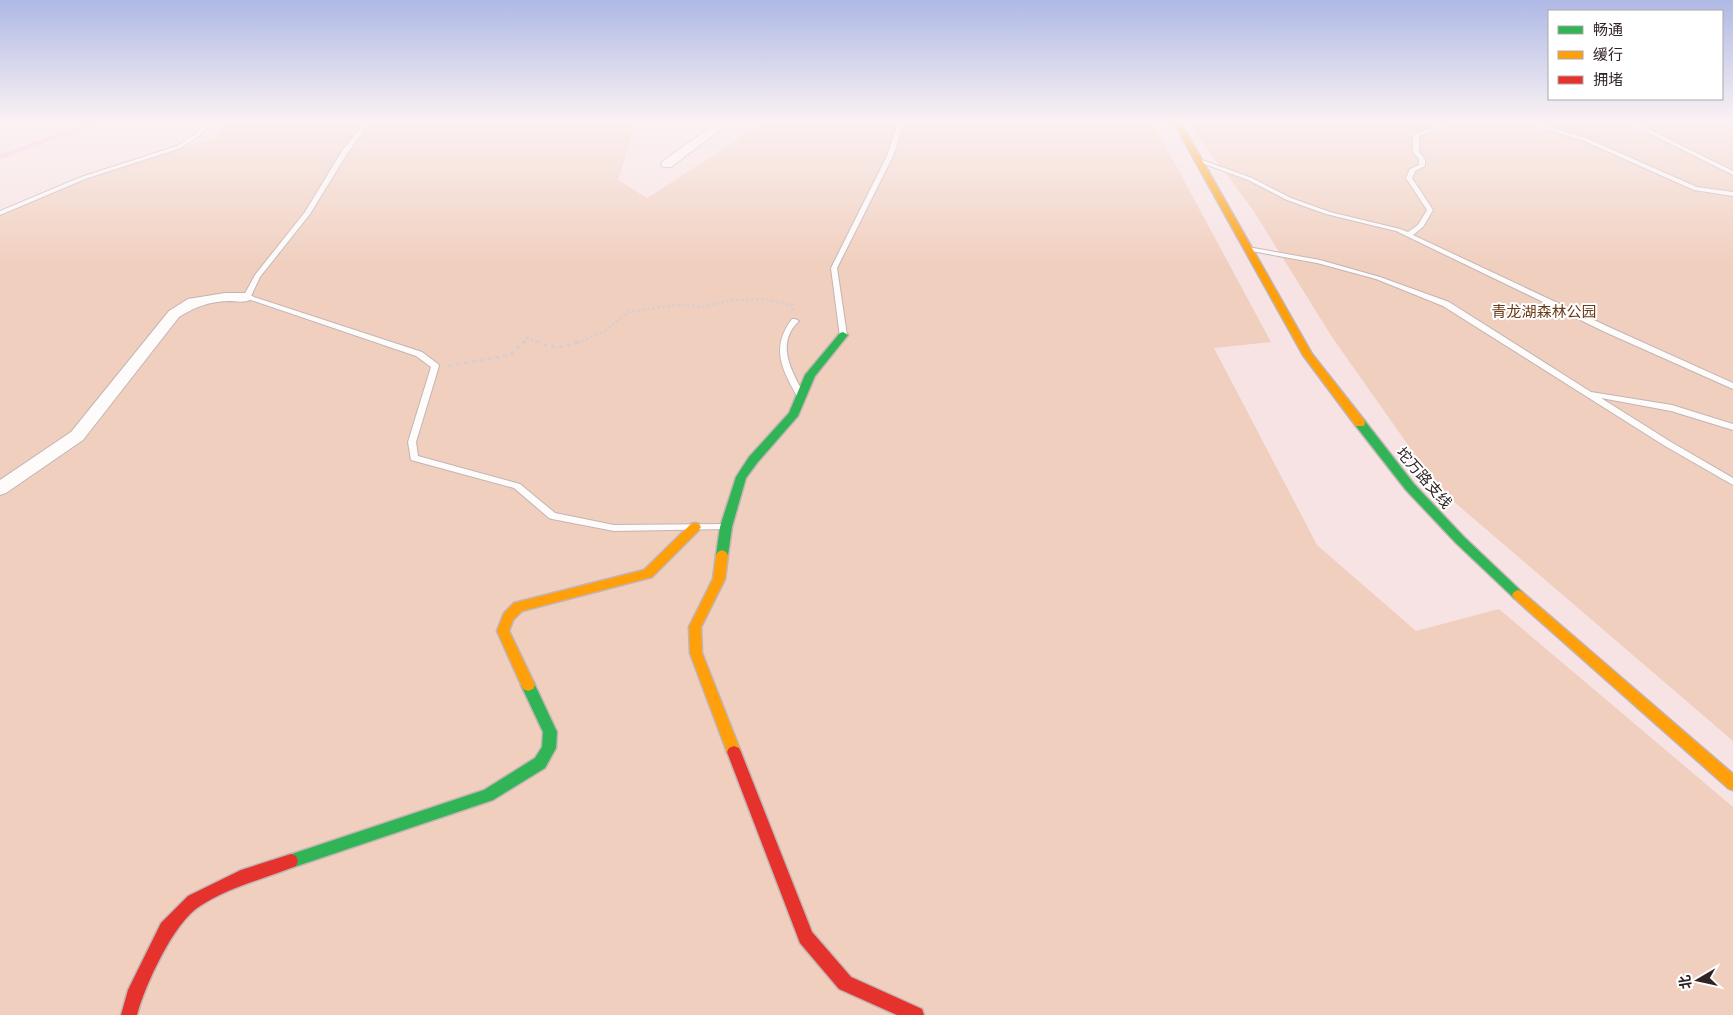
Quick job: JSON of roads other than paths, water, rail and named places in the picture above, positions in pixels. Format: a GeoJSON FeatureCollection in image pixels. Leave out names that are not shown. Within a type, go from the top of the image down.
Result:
{"type":"FeatureCollection","features":[{"type":"Feature","properties":{"kind":"street","name":"坨万路支线"},"geometry":{"type":"LineString","coordinates":[[1205,170],[1308,355],[1354,418],[1410,487],[1460,540],[1518,595],[1733,783]]}},
{"type":"Feature","properties":{"kind":"street"},"geometry":{"type":"LineString","coordinates":[[0,489],[78,436],[174,314],[193,302],[225,297],[247,297]]}},
{"type":"Feature","properties":{"kind":"street"},"geometry":{"type":"LineString","coordinates":[[843,335],[810,375],[794,414],[753,460],[742,477],[726,527],[719,579],[695,627],[696,653],[806,937],[844,983],[916,1015]]}},
{"type":"Feature","properties":{"kind":"street"},"geometry":{"type":"LineString","coordinates":[[129,1015],[134,996],[167,929],[193,901],[241,878],[488,795],[540,763],[549,748],[550,732],[503,631],[508,617],[518,607],[648,574],[695,527]]}},
{"type":"Feature","properties":{"kind":"lane"},"geometry":{"type":"LineString","coordinates":[[0,213],[83,178],[107,170]]}},
{"type":"Feature","properties":{"kind":"lane"},"geometry":{"type":"LineString","coordinates":[[333,170],[308,213],[258,276],[247,297],[418,354],[435,366],[412,442],[414,458],[517,486],[552,516],[614,528],[726,527]]}},
{"type":"Feature","properties":{"kind":"lane"},"geometry":{"type":"LineString","coordinates":[[843,335],[834,268],[883,170]]}},
{"type":"Feature","properties":{"kind":"lane"},"geometry":{"type":"LineString","coordinates":[[1226,170],[1250,179],[1288,199],[1304,205],[1328,213],[1398,230],[1599,326],[1733,386]]}},
{"type":"Feature","properties":{"kind":"lane"},"geometry":{"type":"LineString","coordinates":[[1408,235],[1421,226],[1430,210],[1409,178],[1412,170]]}},
{"type":"Feature","properties":{"kind":"lane"},"geometry":{"type":"LineString","coordinates":[[1654,170],[1696,189],[1733,194]]}},
{"type":"Feature","properties":{"kind":"lane"},"geometry":{"type":"LineString","coordinates":[[1248,249],[1318,262],[1378,278],[1446,304],[1668,444],[1733,482]]}},
{"type":"Feature","properties":{"kind":"lane"},"geometry":{"type":"LineString","coordinates":[[795,321],[786,330],[782,353],[801,396]]}},
{"type":"Feature","properties":{"kind":"lane"},"geometry":{"type":"LineString","coordinates":[[1587,392],[1672,408],[1733,426]]}},
{"type":"Feature","properties":{"kind":"park label","name":"青龙湖森林公园"},"geometry":{"type":"Point","coordinates":[1544,312]}}]}
